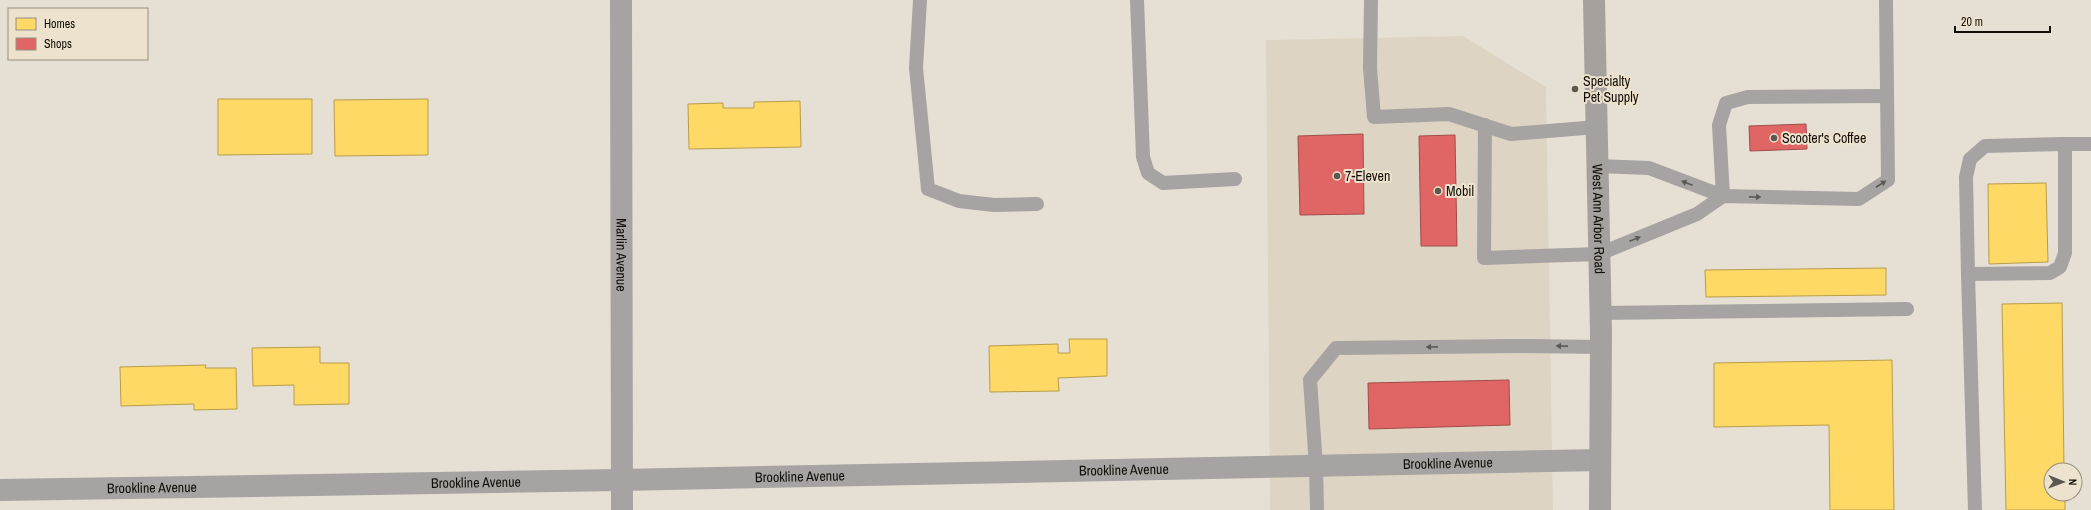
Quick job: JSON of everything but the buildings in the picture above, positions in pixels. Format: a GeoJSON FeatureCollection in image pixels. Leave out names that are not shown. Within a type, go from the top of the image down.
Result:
{"type":"FeatureCollection","features":[{"type":"Feature","properties":{"kind":"main road","name":"West Ann Arbor Road"},"geometry":{"type":"LineString","coordinates":[[1594,0],[1601,347],[1600,510]]}},
{"type":"Feature","properties":{"kind":"street","name":"Marlin Avenue"},"geometry":{"type":"LineString","coordinates":[[621,0],[622,510]]}},
{"type":"Feature","properties":{"kind":"street","name":"Brookline Avenue"},"geometry":{"type":"LineString","coordinates":[[0,490],[621,480],[1316,466],[1600,449]]}},
{"type":"Feature","properties":{"kind":"lane"},"geometry":{"type":"LineString","coordinates":[[920,0],[916,68],[928,189],[959,201],[994,205],[1037,204]]}},
{"type":"Feature","properties":{"kind":"lane"},"geometry":{"type":"LineString","coordinates":[[1137,0],[1143,157],[1148,173],[1163,183],[1235,179]]}},
{"type":"Feature","properties":{"kind":"lane"},"geometry":{"type":"LineString","coordinates":[[1371,0],[1370,68],[1374,117],[1449,114],[1511,134],[1597,127]]}},
{"type":"Feature","properties":{"kind":"lane"},"geometry":{"type":"LineString","coordinates":[[1598,166],[1649,168],[1723,196],[1859,199],[1888,180],[1886,0]]}},
{"type":"Feature","properties":{"kind":"lane"},"geometry":{"type":"LineString","coordinates":[[1723,196],[1719,125],[1726,103],[1748,97],[1888,96]]}},
{"type":"Feature","properties":{"kind":"lane"},"geometry":{"type":"LineString","coordinates":[[1485,125],[1484,258],[1599,254],[1697,214],[1723,196]]}},
{"type":"Feature","properties":{"kind":"lane"},"geometry":{"type":"LineString","coordinates":[[1968,274],[2050,273],[2060,267],[2065,253],[2065,144]]}},
{"type":"Feature","properties":{"kind":"lane"},"geometry":{"type":"LineString","coordinates":[[1975,510],[1966,177],[1970,159],[1985,146],[2091,144]]}},
{"type":"Feature","properties":{"kind":"lane"},"geometry":{"type":"LineString","coordinates":[[1600,313],[1906,310]]}},
{"type":"Feature","properties":{"kind":"lane"},"geometry":{"type":"LineString","coordinates":[[1317,510],[1316,466],[1310,380],[1336,348],[1517,346],[1601,347]]}},
{"type":"Feature","properties":{"kind":"shaded area"},"geometry":{"type":"Polygon","coordinates":[[[1463,36],[1546,87],[1553,510],[1270,510],[1266,40],[1463,36]]]}},
{"type":"Feature","properties":{"kind":"place","name":"Specialty Pet Supply"},"geometry":{"type":"Point","coordinates":[1575,89]}},
{"type":"Feature","properties":{"kind":"place","name":"Scooter's Coffee"},"geometry":{"type":"Point","coordinates":[1774,138]}},
{"type":"Feature","properties":{"kind":"place","name":"7-Eleven"},"geometry":{"type":"Point","coordinates":[1337,176]}},
{"type":"Feature","properties":{"kind":"place","name":"Mobil"},"geometry":{"type":"Point","coordinates":[1438,191]}}]}
